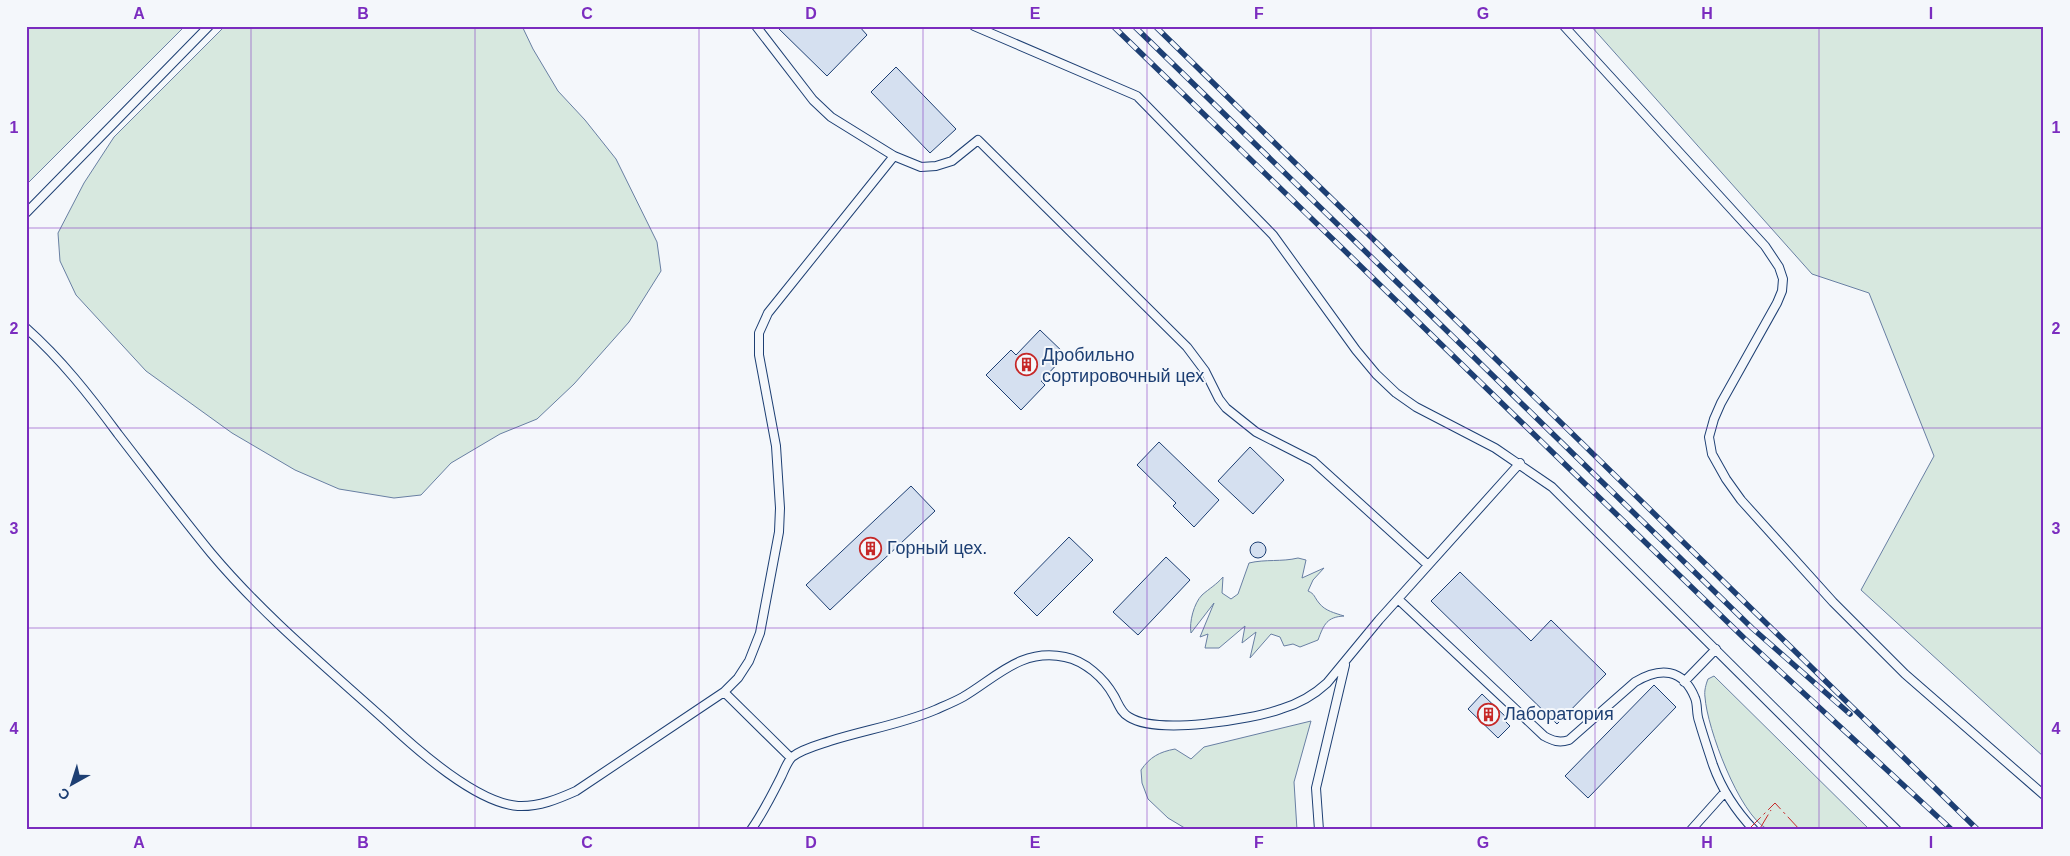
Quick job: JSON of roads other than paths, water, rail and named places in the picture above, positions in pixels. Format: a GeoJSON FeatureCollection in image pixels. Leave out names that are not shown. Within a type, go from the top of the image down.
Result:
{"type":"FeatureCollection","features":[{"type":"Feature","properties":{"kind":"lane"},"geometry":{"type":"LineString","coordinates":[[26,213],[209,26]]}},
{"type":"Feature","properties":{"kind":"lane"},"geometry":{"type":"LineString","coordinates":[[756,26],[813,100],[830,117],[894,156],[921,167],[936,166],[952,161],[978,140],[1187,347],[1205,371],[1219,399],[1226,408],[1256,432],[1313,461],[1428,565]]}},
{"type":"Feature","properties":{"kind":"lane"},"geometry":{"type":"LineString","coordinates":[[974,26],[1137,96],[1273,235],[1356,350],[1376,374],[1396,393],[1416,407],[1496,448],[1552,487],[1897,830]]}},
{"type":"Feature","properties":{"kind":"lane"},"geometry":{"type":"LineString","coordinates":[[1564,26],[1765,246],[1779,267],[1783,279],[1778,303],[1722,403],[1709,437],[1712,454],[1726,479],[1741,500],[1833,602],[1874,644],[1952,716],[2044,795]]}},
{"type":"Feature","properties":{"kind":"lane"},"geometry":{"type":"LineString","coordinates":[[26,328],[70,373],[202,541],[265,612],[419,752],[449,774],[477,791],[517,806],[540,804],[576,791],[724,692],[738,678],[750,661],[760,632],[779,532],[780,508],[776,446],[759,355],[759,333],[768,313],[894,156]]}},
{"type":"Feature","properties":{"kind":"lane"},"geometry":{"type":"LineString","coordinates":[[751,830],[791,758],[812,746],[916,718],[962,697],[1015,662],[1031,656],[1049,655],[1066,657],[1084,665],[1107,684],[1120,708],[1128,717],[1162,725],[1189,725],[1243,719],[1280,710],[1317,692],[1345,663],[1398,599],[1520,463]]}},
{"type":"Feature","properties":{"kind":"lane"},"geometry":{"type":"LineString","coordinates":[[1398,599],[1544,736],[1551,740],[1569,740],[1645,676],[1662,671],[1670,672],[1684,682],[1695,698],[1703,735],[1725,792],[1738,813],[1754,830]]}},
{"type":"Feature","properties":{"kind":"lane"},"geometry":{"type":"LineString","coordinates":[[1684,682],[1716,649]]}},
{"type":"Feature","properties":{"kind":"lane"},"geometry":{"type":"LineString","coordinates":[[1319,830],[1316,788],[1345,663]]}},
{"type":"Feature","properties":{"kind":"lane"},"geometry":{"type":"LineString","coordinates":[[724,692],[791,758]]}},
{"type":"Feature","properties":{"kind":"lane"},"geometry":{"type":"LineString","coordinates":[[1691,830],[1725,792]]}},
{"type":"Feature","properties":{"kind":"railway"},"geometry":{"type":"LineString","coordinates":[[1113,26],[1744,638],[1952,830]]}},
{"type":"Feature","properties":{"kind":"railway"},"geometry":{"type":"LineString","coordinates":[[1134,26],[1752,628],[1850,714]]}},
{"type":"Feature","properties":{"kind":"railway"},"geometry":{"type":"LineString","coordinates":[[1155,26],[1978,830]]}},
{"type":"Feature","properties":{"kind":"place","name":"Дробильно сортировочный цех"},"geometry":{"type":"Point","coordinates":[1026,365]}},
{"type":"Feature","properties":{"kind":"place","name":"Горный цех."},"geometry":{"type":"Point","coordinates":[871,548]}},
{"type":"Feature","properties":{"kind":"place","name":"Лаборатория"},"geometry":{"type":"Point","coordinates":[1488,714]}}]}
